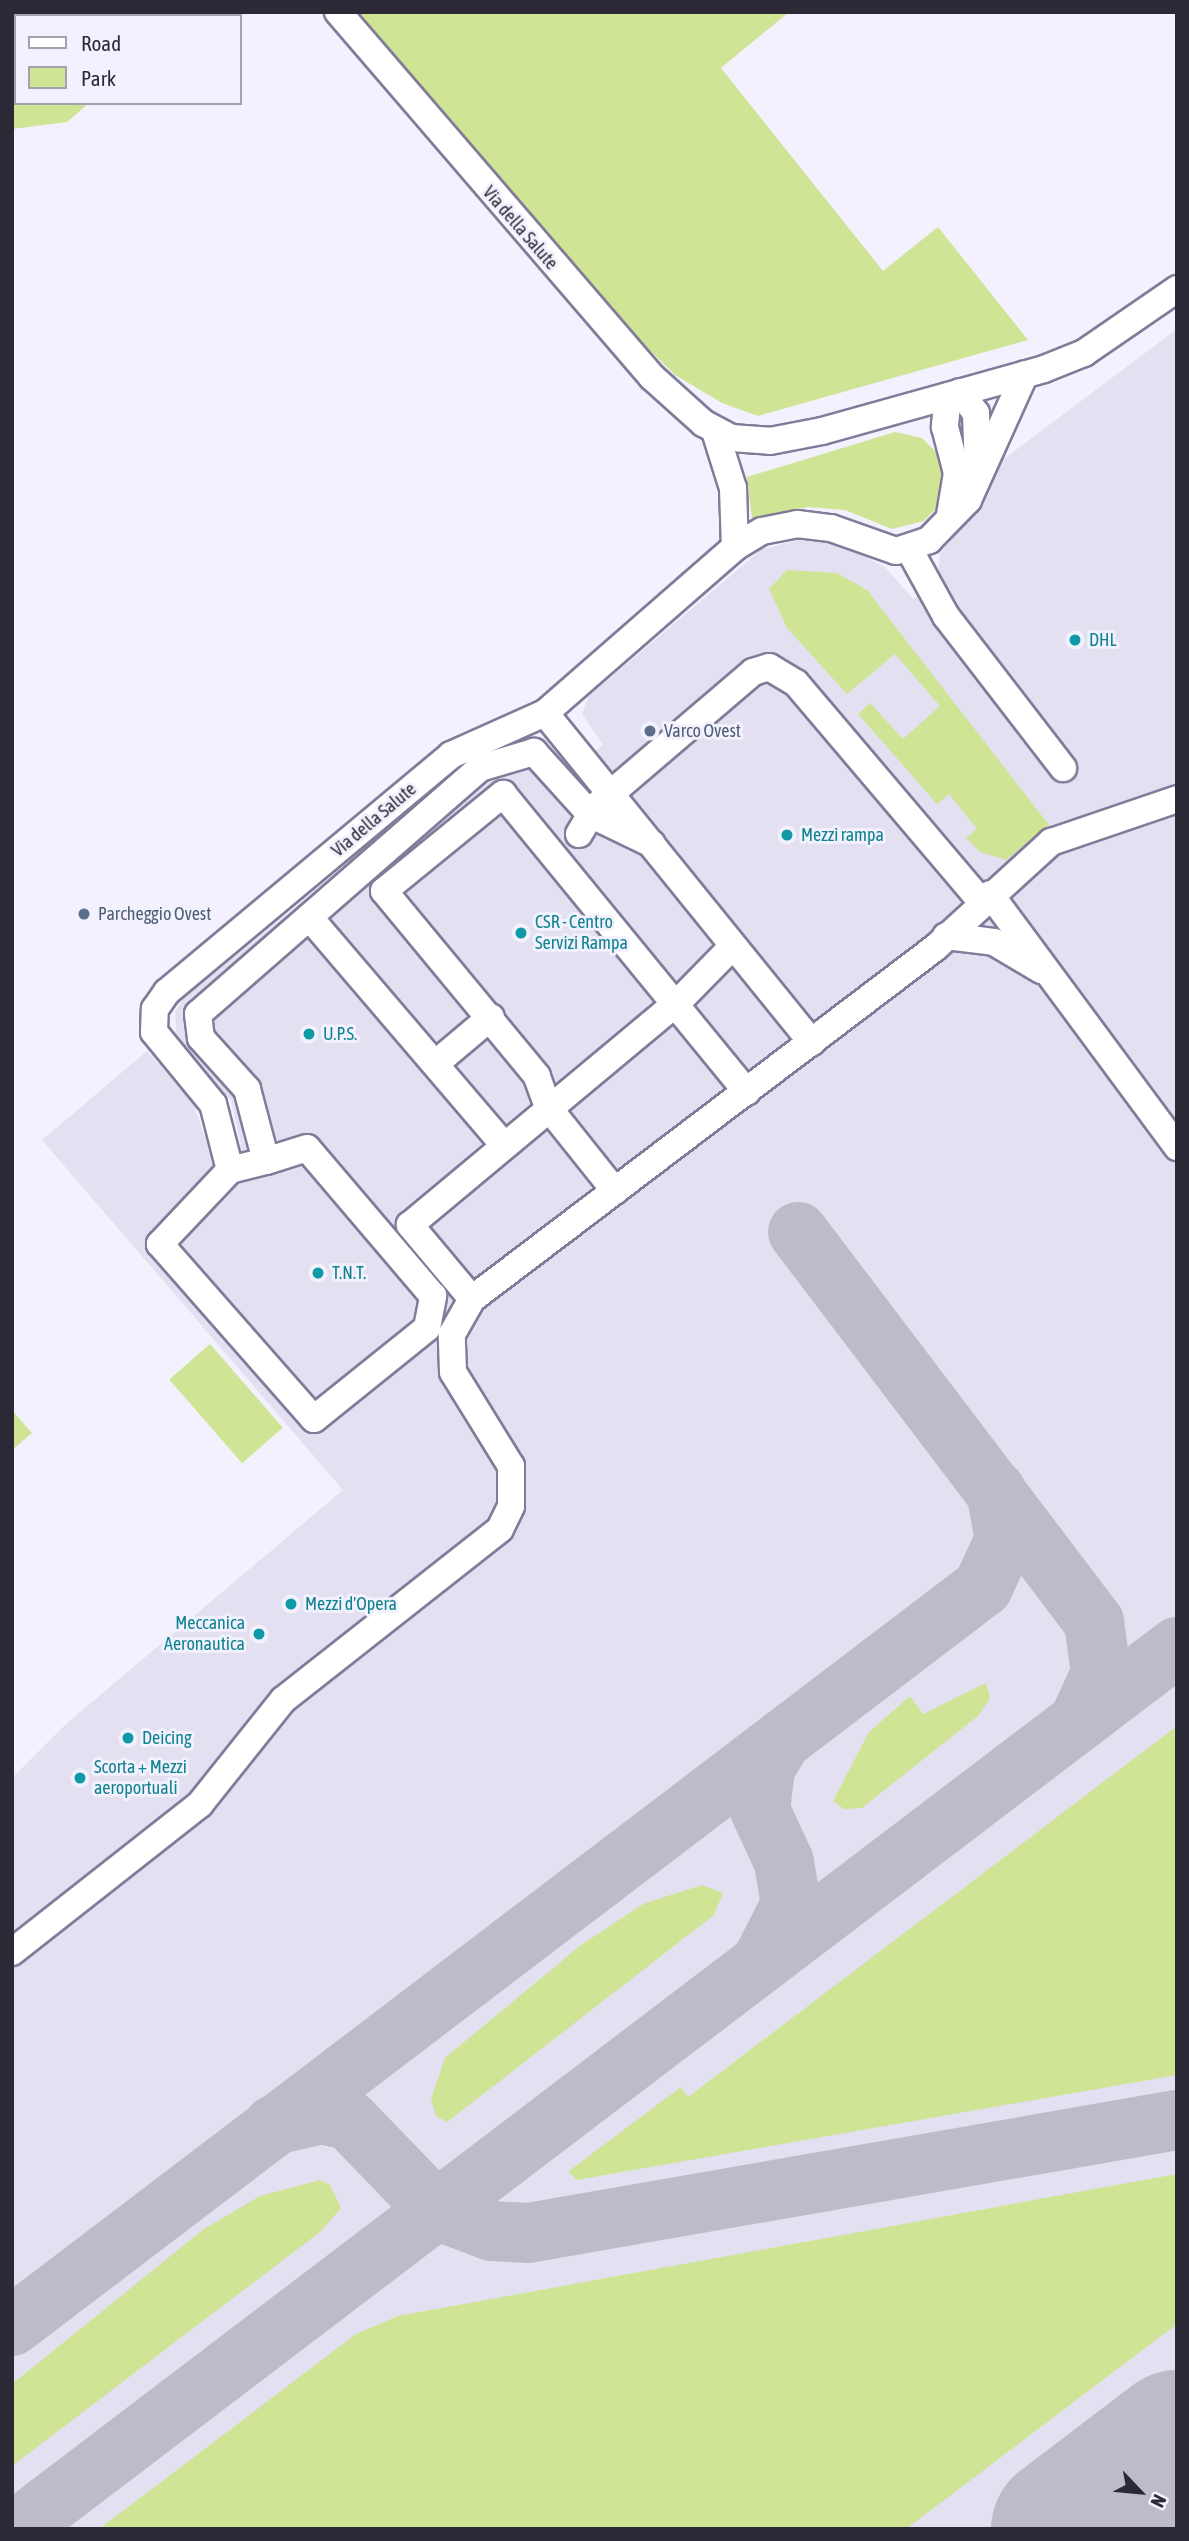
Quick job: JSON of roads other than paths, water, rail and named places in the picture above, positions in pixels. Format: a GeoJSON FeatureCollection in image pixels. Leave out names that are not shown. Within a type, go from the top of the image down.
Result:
{"type":"FeatureCollection","features":[{"type":"Feature","properties":{"kind":"street","name":"Via della Salute"},"geometry":{"type":"LineString","coordinates":[[338,12],[537,250],[652,377],[715,431]]}},
{"type":"Feature","properties":{"kind":"street"},"geometry":{"type":"LineString","coordinates":[[735,547],[733,488],[715,431],[769,441],[1025,374],[1083,353],[1177,289]]}},
{"type":"Feature","properties":{"kind":"street"},"geometry":{"type":"LineString","coordinates":[[1025,374],[968,500],[940,532],[909,549],[940,607],[1063,768]]}},
{"type":"Feature","properties":{"kind":"street"},"geometry":{"type":"LineString","coordinates":[[954,394],[976,413],[978,474]]}},
{"type":"Feature","properties":{"kind":"street"},"geometry":{"type":"LineString","coordinates":[[940,532],[957,497],[945,427],[954,394]]}},
{"type":"Feature","properties":{"kind":"street","name":"Via della Salute"},"geometry":{"type":"LineString","coordinates":[[228,1161],[213,1104],[154,1032],[155,1009],[167,992],[452,755],[545,713],[735,547],[762,531],[797,524],[909,549]]}},
{"type":"Feature","properties":{"kind":"street"},"geometry":{"type":"LineString","coordinates":[[581,814],[612,794],[753,672],[768,667],[796,683],[985,897],[1059,988],[1177,1147]]}},
{"type":"Feature","properties":{"kind":"street"},"geometry":{"type":"LineString","coordinates":[[545,713],[812,1043]]}},
{"type":"Feature","properties":{"kind":"street"},"geometry":{"type":"LineString","coordinates":[[266,1161],[247,1089],[195,1024],[209,1000],[310,918],[480,768],[534,752],[581,814],[652,844]]}},
{"type":"Feature","properties":{"kind":"street"},"geometry":{"type":"LineString","coordinates":[[615,1191],[548,1107],[537,1076],[491,1017],[384,891],[503,794],[678,1002],[747,1092]]}},
{"type":"Feature","properties":{"kind":"street"},"geometry":{"type":"LineString","coordinates":[[12,1952],[192,1811],[283,1700],[500,1529],[511,1506],[510,1466],[453,1372],[452,1334],[472,1299],[812,1043],[946,936],[985,897],[1051,842],[1177,799]]}},
{"type":"Feature","properties":{"kind":"street"},"geometry":{"type":"LineString","coordinates":[[578,880],[581,814]]}},
{"type":"Feature","properties":{"kind":"street"},"geometry":{"type":"LineString","coordinates":[[310,918],[503,1144]]}},
{"type":"Feature","properties":{"kind":"street"},"geometry":{"type":"LineString","coordinates":[[946,936],[994,942],[1021,955],[1059,988]]}},
{"type":"Feature","properties":{"kind":"street"},"geometry":{"type":"LineString","coordinates":[[472,1299],[410,1225],[503,1144],[678,1002],[733,946]]}},
{"type":"Feature","properties":{"kind":"street"},"geometry":{"type":"LineString","coordinates":[[429,1057],[491,1017]]}},
{"type":"Feature","properties":{"kind":"street"},"geometry":{"type":"LineString","coordinates":[[307,1148],[433,1296],[427,1328],[314,1419],[160,1244],[228,1161],[266,1161],[307,1148]]}},
{"type":"Feature","properties":{"kind":"place","name":"DHL"},"geometry":{"type":"Point","coordinates":[1075,640]}},
{"type":"Feature","properties":{"kind":"place","name":"Varco Ovest"},"geometry":{"type":"Point","coordinates":[650,731]}},
{"type":"Feature","properties":{"kind":"place","name":"Mezzi rampa"},"geometry":{"type":"Point","coordinates":[787,835]}},
{"type":"Feature","properties":{"kind":"place","name":"Parcheggio Ovest"},"geometry":{"type":"Point","coordinates":[84,914]}},
{"type":"Feature","properties":{"kind":"place","name":"CSR - Centro Servizi Rampa"},"geometry":{"type":"Point","coordinates":[521,933]}},
{"type":"Feature","properties":{"kind":"place","name":"U.P.S."},"geometry":{"type":"Point","coordinates":[309,1034]}},
{"type":"Feature","properties":{"kind":"place","name":"T.N.T."},"geometry":{"type":"Point","coordinates":[318,1273]}},
{"type":"Feature","properties":{"kind":"place","name":"Mezzi d'Opera"},"geometry":{"type":"Point","coordinates":[291,1604]}},
{"type":"Feature","properties":{"kind":"place","name":"Meccanica Aeronautica"},"geometry":{"type":"Point","coordinates":[259,1634]}},
{"type":"Feature","properties":{"kind":"place","name":"Deicing"},"geometry":{"type":"Point","coordinates":[128,1738]}},
{"type":"Feature","properties":{"kind":"place","name":"Scorta + Mezzi aeroportuali"},"geometry":{"type":"Point","coordinates":[80,1778]}}]}
